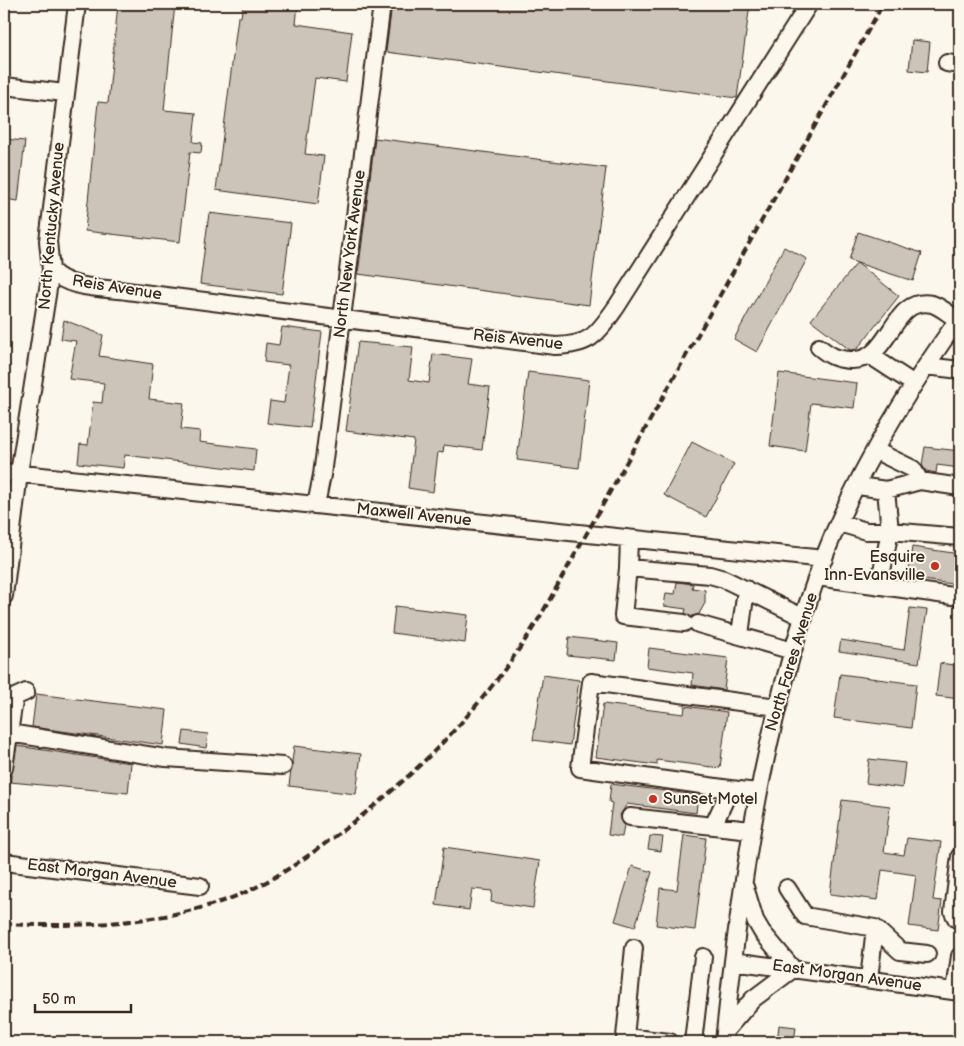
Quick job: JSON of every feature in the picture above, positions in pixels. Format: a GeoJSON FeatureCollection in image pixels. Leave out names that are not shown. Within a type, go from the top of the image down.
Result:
{"type":"FeatureCollection","features":[{"type":"Feature","properties":{"kind":"street","name":"North Kentucky Avenue"},"geometry":{"type":"LineString","coordinates":[[4,596],[12,473],[51,270],[48,241],[77,4]]}},
{"type":"Feature","properties":{"kind":"street","name":"North New York Avenue"},"geometry":{"type":"LineString","coordinates":[[316,505],[322,475],[382,4]]}},
{"type":"Feature","properties":{"kind":"street","name":"Reis Avenue"},"geometry":{"type":"LineString","coordinates":[[51,270],[62,279],[76,284],[555,346],[578,344],[592,338],[617,306],[809,4]]}},
{"type":"Feature","properties":{"kind":"street"},"geometry":{"type":"LineString","coordinates":[[4,86],[65,93]]}},
{"type":"Feature","properties":{"kind":"street"},"geometry":{"type":"LineString","coordinates":[[820,347],[834,359],[860,361],[872,356],[908,307],[922,303],[934,304],[959,318]]}},
{"type":"Feature","properties":{"kind":"street","name":"North Fares Avenue"},"geometry":{"type":"LineString","coordinates":[[724,1037],[751,830],[777,708],[792,652],[824,559],[839,523],[876,451],[914,384],[959,318]]}},
{"type":"Feature","properties":{"kind":"street"},"geometry":{"type":"LineString","coordinates":[[872,356],[914,384]]}},
{"type":"Feature","properties":{"kind":"street"},"geometry":{"type":"LineString","coordinates":[[926,366],[960,370]]}},
{"type":"Feature","properties":{"kind":"street"},"geometry":{"type":"LineString","coordinates":[[876,451],[913,469],[920,481]]}},
{"type":"Feature","properties":{"kind":"street","name":"Maxwell Avenue"},"geometry":{"type":"LineString","coordinates":[[12,473],[824,559]]}},
{"type":"Feature","properties":{"kind":"street"},"geometry":{"type":"LineString","coordinates":[[858,486],[886,490],[920,481],[960,487]]}},
{"type":"Feature","properties":{"kind":"street"},"geometry":{"type":"LineString","coordinates":[[879,586],[890,531],[886,490]]}},
{"type":"Feature","properties":{"kind":"street"},"geometry":{"type":"LineString","coordinates":[[839,523],[866,531],[890,531],[960,537]]}},
{"type":"Feature","properties":{"kind":"street"},"geometry":{"type":"LineString","coordinates":[[629,539],[623,616],[691,624],[740,635],[792,652]]}},
{"type":"Feature","properties":{"kind":"street"},"geometry":{"type":"LineString","coordinates":[[628,568],[710,575],[804,618]]}},
{"type":"Feature","properties":{"kind":"street"},"geometry":{"type":"LineString","coordinates":[[818,577],[960,597]]}},
{"type":"Feature","properties":{"kind":"street"},"geometry":{"type":"LineString","coordinates":[[740,635],[746,590]]}},
{"type":"Feature","properties":{"kind":"street"},"geometry":{"type":"LineString","coordinates":[[758,792],[580,768],[592,682],[777,708]]}},
{"type":"Feature","properties":{"kind":"street"},"geometry":{"type":"LineString","coordinates":[[4,768],[9,733],[8,712],[15,697],[26,692]]}},
{"type":"Feature","properties":{"kind":"street"},"geometry":{"type":"LineString","coordinates":[[9,733],[166,758],[283,766]]}},
{"type":"Feature","properties":{"kind":"street"},"geometry":{"type":"LineString","coordinates":[[713,826],[730,789]]}},
{"type":"Feature","properties":{"kind":"street"},"geometry":{"type":"LineString","coordinates":[[630,817],[751,830]]}},
{"type":"Feature","properties":{"kind":"street"},"geometry":{"type":"LineString","coordinates":[[960,856],[952,912],[956,918],[960,918]]}},
{"type":"Feature","properties":{"kind":"street","name":"East Morgan Avenue"},"geometry":{"type":"LineString","coordinates":[[4,862],[200,886]]}},
{"type":"Feature","properties":{"kind":"street"},"geometry":{"type":"LineString","coordinates":[[724,1037],[753,999],[793,969],[762,932],[755,920],[743,882]]}},
{"type":"Feature","properties":{"kind":"street"},"geometry":{"type":"LineString","coordinates":[[787,888],[805,916],[876,928],[900,950],[927,954]]}},
{"type":"Feature","properties":{"kind":"street"},"geometry":{"type":"LineString","coordinates":[[869,979],[876,928]]}},
{"type":"Feature","properties":{"kind":"street"},"geometry":{"type":"LineString","coordinates":[[634,948],[625,1036],[670,1042]]}},
{"type":"Feature","properties":{"kind":"street"},"geometry":{"type":"LineString","coordinates":[[958,992],[960,956]]}},
{"type":"Feature","properties":{"kind":"street"},"geometry":{"type":"LineString","coordinates":[[693,1042],[703,957]]}},
{"type":"Feature","properties":{"kind":"street","name":"East Morgan Avenue"},"geometry":{"type":"LineString","coordinates":[[733,961],[958,992]]}},
{"type":"Feature","properties":{"kind":"building"},"geometry":{"type":"Polygon","coordinates":[[[118,4],[175,4],[164,110],[196,113],[193,142],[202,143],[201,153],[190,152],[180,242],[85,231],[98,102],[108,103],[118,4]]]}},
{"type":"Feature","properties":{"kind":"building"},"geometry":{"type":"Polygon","coordinates":[[[243,4],[298,4],[296,24],[352,32],[346,82],[315,78],[305,154],[324,156],[318,204],[216,190],[238,17],[241,17],[243,4]]]}},
{"type":"Feature","properties":{"kind":"building"},"geometry":{"type":"Polygon","coordinates":[[[392,4],[750,4],[737,98],[386,52],[392,4]]]}},
{"type":"Feature","properties":{"kind":"building"},"geometry":{"type":"Polygon","coordinates":[[[912,40],[930,42],[927,72],[909,70],[912,40]]]}},
{"type":"Feature","properties":{"kind":"building"},"geometry":{"type":"Polygon","coordinates":[[[375,138],[606,168],[589,305],[358,274],[375,138]]]}},
{"type":"Feature","properties":{"kind":"building"},"geometry":{"type":"Polygon","coordinates":[[[4,139],[25,141],[18,201],[4,199],[4,139]]]}},
{"type":"Feature","properties":{"kind":"building"},"geometry":{"type":"Polygon","coordinates":[[[209,213],[291,223],[282,294],[200,284],[209,213]]]}},
{"type":"Feature","properties":{"kind":"building"},"geometry":{"type":"Polygon","coordinates":[[[858,232],[922,253],[913,281],[849,260],[858,232]]]}},
{"type":"Feature","properties":{"kind":"building"},"geometry":{"type":"Polygon","coordinates":[[[784,247],[807,259],[757,352],[734,339],[784,247]]]}},
{"type":"Feature","properties":{"kind":"building"},"geometry":{"type":"Polygon","coordinates":[[[857,263],[899,296],[857,349],[850,350],[811,320],[857,263]]]}},
{"type":"Feature","properties":{"kind":"building"},"geometry":{"type":"Polygon","coordinates":[[[64,320],[103,335],[99,356],[153,364],[149,399],[184,403],[181,429],[200,431],[199,442],[256,449],[254,471],[125,455],[123,468],[78,463],[80,444],[88,445],[93,402],[102,403],[104,383],[69,379],[76,341],[61,339],[64,320]]]}},
{"type":"Feature","properties":{"kind":"building"},"geometry":{"type":"Polygon","coordinates":[[[282,327],[322,332],[310,428],[267,423],[270,401],[284,403],[289,365],[264,362],[266,343],[279,345],[282,327]]]}},
{"type":"Feature","properties":{"kind":"building"},"geometry":{"type":"Polygon","coordinates":[[[358,342],[413,347],[409,380],[429,383],[433,354],[472,359],[468,384],[490,387],[482,450],[444,445],[443,453],[438,452],[433,492],[408,488],[414,440],[346,431],[358,342]]]}},
{"type":"Feature","properties":{"kind":"building"},"geometry":{"type":"Polygon","coordinates":[[[528,372],[589,380],[579,468],[517,460],[528,372]]]}},
{"type":"Feature","properties":{"kind":"building"},"geometry":{"type":"Polygon","coordinates":[[[779,373],[857,383],[854,408],[811,403],[805,451],[770,446],[779,373]]]}},
{"type":"Feature","properties":{"kind":"building"},"geometry":{"type":"Polygon","coordinates":[[[692,442],[734,464],[706,517],[664,495],[692,442]]]}},
{"type":"Feature","properties":{"kind":"building"},"geometry":{"type":"Polygon","coordinates":[[[925,447],[960,451],[960,468],[937,465],[936,473],[926,471],[922,465],[925,447]]]}},
{"type":"Feature","properties":{"kind":"building","name":"Esquire Inn-Evansville"},"geometry":{"type":"Polygon","coordinates":[[[912,547],[960,554],[960,585],[908,578],[912,547]]]}},
{"type":"Feature","properties":{"kind":"building"},"geometry":{"type":"Polygon","coordinates":[[[677,582],[693,584],[692,588],[705,590],[705,603],[699,614],[691,617],[685,613],[686,609],[664,606],[666,593],[675,594],[677,582]]]}},
{"type":"Feature","properties":{"kind":"building"},"geometry":{"type":"Polygon","coordinates":[[[395,606],[468,615],[465,643],[392,633],[395,606]]]}},
{"type":"Feature","properties":{"kind":"building"},"geometry":{"type":"Polygon","coordinates":[[[910,608],[927,610],[919,663],[839,651],[841,640],[904,650],[910,608]]]}},
{"type":"Feature","properties":{"kind":"building"},"geometry":{"type":"Polygon","coordinates":[[[569,637],[618,643],[616,660],[567,655],[569,637]]]}},
{"type":"Feature","properties":{"kind":"building"},"geometry":{"type":"Polygon","coordinates":[[[649,648],[728,658],[724,690],[692,685],[693,673],[647,667],[649,648]]]}},
{"type":"Feature","properties":{"kind":"building"},"geometry":{"type":"Polygon","coordinates":[[[940,663],[960,666],[960,699],[936,696],[940,663]]]}},
{"type":"Feature","properties":{"kind":"building"},"geometry":{"type":"Polygon","coordinates":[[[840,674],[916,684],[911,728],[834,718],[840,674]]]}},
{"type":"Feature","properties":{"kind":"building"},"geometry":{"type":"Polygon","coordinates":[[[543,675],[579,680],[570,745],[533,740],[543,675]]]}},
{"type":"Feature","properties":{"kind":"building"},"geometry":{"type":"Polygon","coordinates":[[[36,694],[167,710],[163,745],[32,727],[36,694]]]}},
{"type":"Feature","properties":{"kind":"building"},"geometry":{"type":"Polygon","coordinates":[[[603,704],[684,714],[685,706],[727,712],[720,768],[657,760],[657,765],[596,757],[603,704]]]}},
{"type":"Feature","properties":{"kind":"building"},"geometry":{"type":"Polygon","coordinates":[[[184,731],[208,734],[206,748],[182,744],[184,731]]]}},
{"type":"Feature","properties":{"kind":"building"},"geometry":{"type":"Polygon","coordinates":[[[17,746],[131,763],[128,793],[10,782],[17,746]]]}},
{"type":"Feature","properties":{"kind":"building"},"geometry":{"type":"Polygon","coordinates":[[[294,746],[361,754],[356,794],[289,786],[294,746]]]}},
{"type":"Feature","properties":{"kind":"building"},"geometry":{"type":"Polygon","coordinates":[[[869,759],[905,763],[902,788],[866,783],[869,759]]]}},
{"type":"Feature","properties":{"kind":"building","name":"Sunset Motel"},"geometry":{"type":"Polygon","coordinates":[[[611,784],[698,795],[696,813],[627,804],[620,815],[624,825],[622,837],[608,835],[612,803],[609,802],[611,784]]]}},
{"type":"Feature","properties":{"kind":"building"},"geometry":{"type":"Polygon","coordinates":[[[842,800],[890,806],[884,852],[904,855],[907,838],[941,842],[933,900],[942,901],[938,930],[909,926],[916,875],[882,870],[878,900],[830,894],[842,800]]]}},
{"type":"Feature","properties":{"kind":"building"},"geometry":{"type":"Polygon","coordinates":[[[684,835],[706,838],[695,930],[656,925],[660,888],[677,890],[684,835]]]}},
{"type":"Feature","properties":{"kind":"building"},"geometry":{"type":"Polygon","coordinates":[[[650,836],[663,837],[661,851],[648,849],[650,836]]]}},
{"type":"Feature","properties":{"kind":"building"},"geometry":{"type":"Polygon","coordinates":[[[444,847],[540,861],[533,908],[491,902],[492,891],[472,889],[469,910],[436,905],[444,847]]]}},
{"type":"Feature","properties":{"kind":"building"},"geometry":{"type":"Polygon","coordinates":[[[632,866],[652,872],[635,927],[615,921],[632,866]]]}},
{"type":"Feature","properties":{"kind":"building"},"geometry":{"type":"Polygon","coordinates":[[[779,1025],[796,1027],[794,1042],[777,1042],[779,1025]]]}},
{"type":"Feature","properties":{"kind":"railway"},"geometry":{"type":"LineString","coordinates":[[4,924],[58,925],[140,920],[194,910],[251,890],[280,874],[365,814],[449,736],[498,678],[541,615],[883,4]]}},
{"type":"Feature","properties":{"kind":"place","name":"Esquire Inn-Evansville"},"geometry":{"type":"Point","coordinates":[935,566]}},
{"type":"Feature","properties":{"kind":"place","name":"Sunset Motel"},"geometry":{"type":"Point","coordinates":[653,799]}}]}
